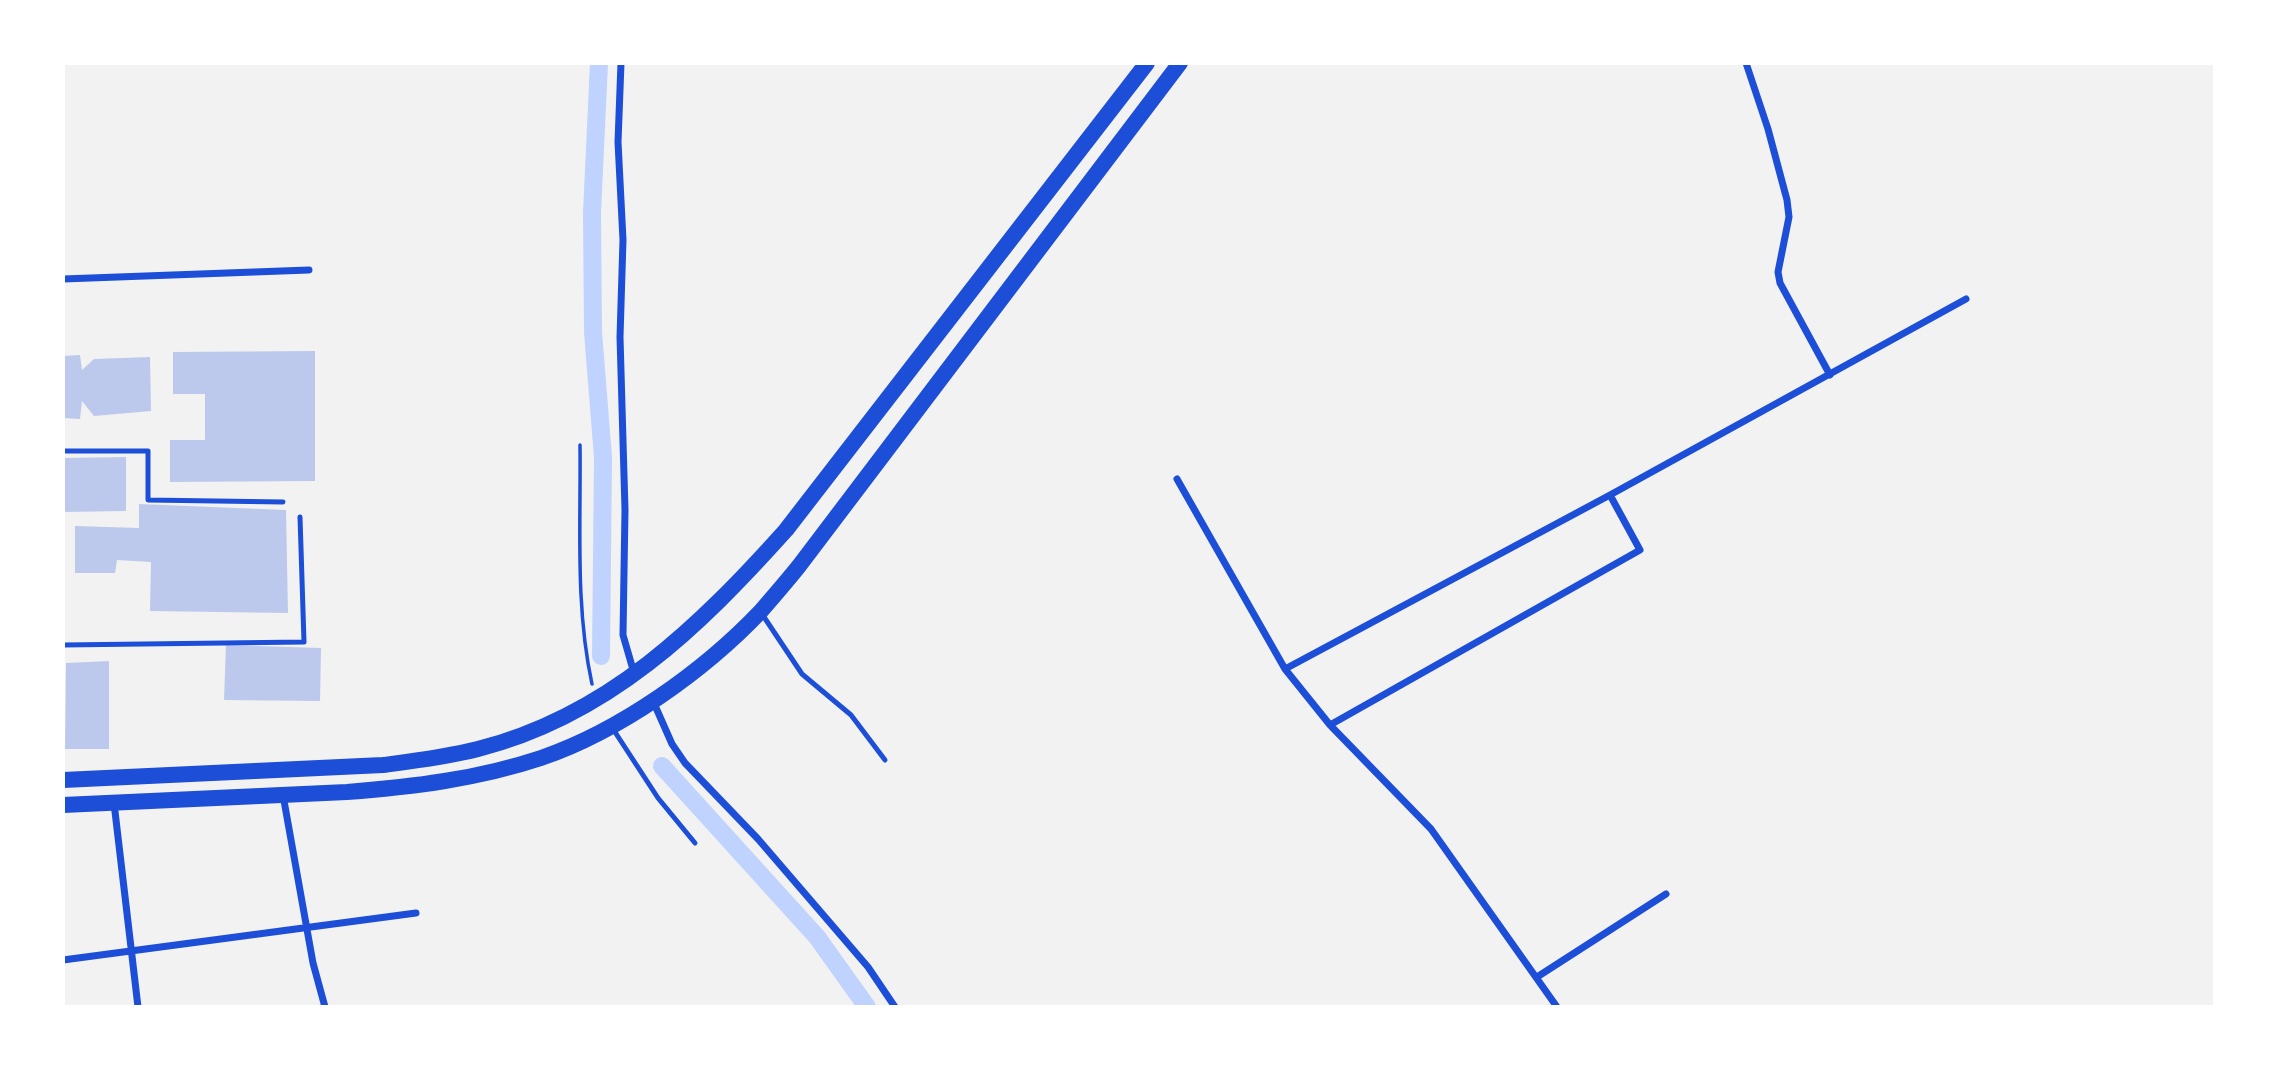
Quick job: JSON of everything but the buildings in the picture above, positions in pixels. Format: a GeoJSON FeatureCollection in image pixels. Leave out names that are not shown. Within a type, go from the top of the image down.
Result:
{"type":"FeatureCollection","features":[{"type":"Feature","properties":{"kind":"main road"},"geometry":{"type":"LineString","coordinates":[[63,780],[383,765],[418,760],[478,749],[500,742],[546,724],[595,700],[661,655],[724,598],[786,530],[1147,63]]}},
{"type":"Feature","properties":{"kind":"main road"},"geometry":{"type":"LineString","coordinates":[[63,805],[391,789],[456,780],[541,758],[610,725],[653,700],[715,653],[761,611],[799,566],[1180,63]]}},
{"type":"Feature","properties":{"kind":"main road"},"geometry":{"type":"LineString","coordinates":[[919,360],[928,372],[943,377]]}},
{"type":"Feature","properties":{"kind":"main road"},"geometry":{"type":"LineString","coordinates":[[890,398],[905,403],[913,416]]}},
{"type":"Feature","properties":{"kind":"street"},"geometry":{"type":"LineString","coordinates":[[621,63],[618,142],[623,240],[620,337],[625,523],[623,635],[634,674]]}},
{"type":"Feature","properties":{"kind":"street"},"geometry":{"type":"LineString","coordinates":[[1746,63],[1787,200],[1789,217],[1778,272],[1780,283],[1830,375]]}},
{"type":"Feature","properties":{"kind":"street"},"geometry":{"type":"LineString","coordinates":[[63,279],[309,270]]}},
{"type":"Feature","properties":{"kind":"street"},"geometry":{"type":"LineString","coordinates":[[1285,669],[1610,495],[1966,299]]}},
{"type":"Feature","properties":{"kind":"street"},"geometry":{"type":"LineString","coordinates":[[1177,479],[1285,669],[1330,725],[1431,829],[1556,1007]]}},
{"type":"Feature","properties":{"kind":"street"},"geometry":{"type":"LineString","coordinates":[[1330,725],[1640,550],[1610,495]]}},
{"type":"Feature","properties":{"kind":"street"},"geometry":{"type":"LineString","coordinates":[[653,700],[672,744],[685,763],[758,839],[868,967],[895,1007]]}},
{"type":"Feature","properties":{"kind":"street"},"geometry":{"type":"LineString","coordinates":[[283,794],[313,963],[325,1007]]}},
{"type":"Feature","properties":{"kind":"street"},"geometry":{"type":"LineString","coordinates":[[114,803],[138,1007]]}},
{"type":"Feature","properties":{"kind":"street"},"geometry":{"type":"LineString","coordinates":[[1537,977],[1666,894]]}},
{"type":"Feature","properties":{"kind":"street"},"geometry":{"type":"LineString","coordinates":[[63,960],[416,913]]}},
{"type":"Feature","properties":{"kind":"lane"},"geometry":{"type":"LineString","coordinates":[[63,451],[148,451],[148,500],[283,502]]}},
{"type":"Feature","properties":{"kind":"lane"},"geometry":{"type":"LineString","coordinates":[[63,645],[304,642],[300,517]]}},
{"type":"Feature","properties":{"kind":"lane"},"geometry":{"type":"LineString","coordinates":[[761,611],[802,674],[851,715],[886,760]]}},
{"type":"Feature","properties":{"kind":"lane"},"geometry":{"type":"LineString","coordinates":[[610,725],[658,798],[695,843]]}},
{"type":"Feature","properties":{"kind":"path"},"geometry":{"type":"LineString","coordinates":[[580,445],[582,608],[586,659],[595,700]]}},
{"type":"Feature","properties":{"kind":"waterway"},"geometry":{"type":"LineString","coordinates":[[599,63],[592,213],[593,332],[603,457],[601,656]]}},
{"type":"Feature","properties":{"kind":"waterway"},"geometry":{"type":"LineString","coordinates":[[662,766],[817,937],[867,1007]]}}]}
